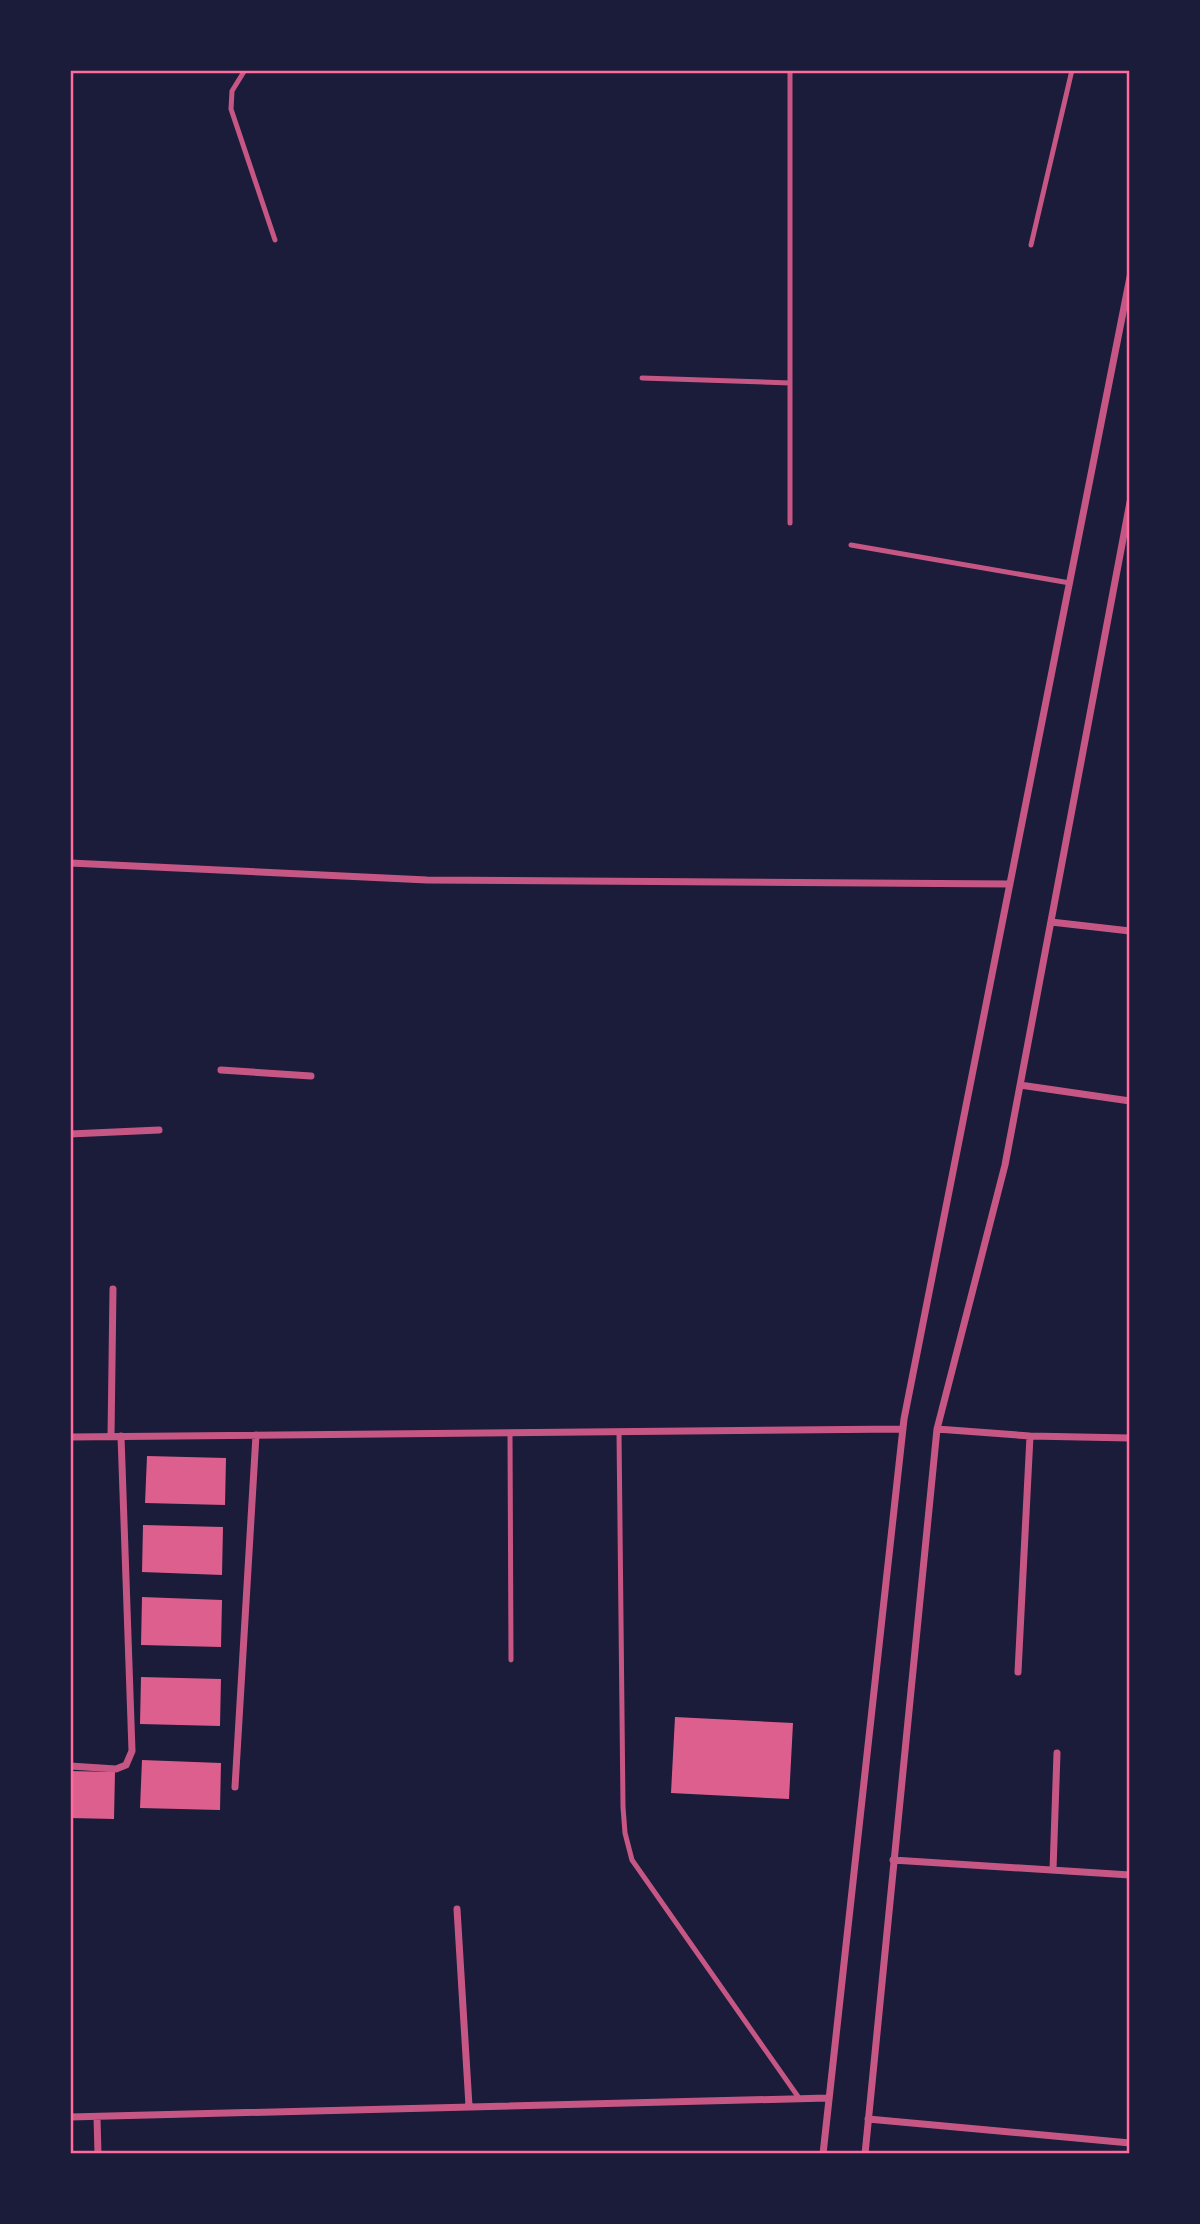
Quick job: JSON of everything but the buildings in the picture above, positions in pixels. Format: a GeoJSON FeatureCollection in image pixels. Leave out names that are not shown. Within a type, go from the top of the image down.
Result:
{"type":"FeatureCollection","features":[{"type":"Feature","properties":{"kind":"street"},"geometry":{"type":"LineString","coordinates":[[822,2154],[902,1429],[1130,277]]}},
{"type":"Feature","properties":{"kind":"street"},"geometry":{"type":"LineString","coordinates":[[865,2154],[937,1429],[1000,1187],[1130,502]]}},
{"type":"Feature","properties":{"kind":"street"},"geometry":{"type":"LineString","coordinates":[[70,863],[427,880],[1010,884]]}},
{"type":"Feature","properties":{"kind":"street"},"geometry":{"type":"LineString","coordinates":[[1051,922],[1130,931]]}},
{"type":"Feature","properties":{"kind":"street"},"geometry":{"type":"LineString","coordinates":[[221,1070],[311,1076]]}},
{"type":"Feature","properties":{"kind":"street"},"geometry":{"type":"LineString","coordinates":[[1020,1085],[1130,1101]]}},
{"type":"Feature","properties":{"kind":"street"},"geometry":{"type":"LineString","coordinates":[[70,1134],[159,1130]]}},
{"type":"Feature","properties":{"kind":"street"},"geometry":{"type":"LineString","coordinates":[[111,1436],[113,1289]]}},
{"type":"Feature","properties":{"kind":"street"},"geometry":{"type":"LineString","coordinates":[[70,1437],[902,1429]]}},
{"type":"Feature","properties":{"kind":"street"},"geometry":{"type":"LineString","coordinates":[[937,1429],[1030,1436],[1127,1438],[1130,1448]]}},
{"type":"Feature","properties":{"kind":"street"},"geometry":{"type":"LineString","coordinates":[[235,1787],[256,1435]]}},
{"type":"Feature","properties":{"kind":"street"},"geometry":{"type":"LineString","coordinates":[[70,1766],[116,1769],[126,1765],[132,1751],[121,1436]]}},
{"type":"Feature","properties":{"kind":"street"},"geometry":{"type":"LineString","coordinates":[[1018,1672],[1030,1436]]}},
{"type":"Feature","properties":{"kind":"street"},"geometry":{"type":"LineString","coordinates":[[1053,1870],[1057,1753]]}},
{"type":"Feature","properties":{"kind":"street"},"geometry":{"type":"LineString","coordinates":[[893,1860],[1130,1874]]}},
{"type":"Feature","properties":{"kind":"street"},"geometry":{"type":"LineString","coordinates":[[457,1909],[469,2106]]}},
{"type":"Feature","properties":{"kind":"street"},"geometry":{"type":"LineString","coordinates":[[70,2117],[828,2098]]}},
{"type":"Feature","properties":{"kind":"street"},"geometry":{"type":"LineString","coordinates":[[97,2117],[98,2154]]}},
{"type":"Feature","properties":{"kind":"street"},"geometry":{"type":"LineString","coordinates":[[868,2119],[1130,2143]]}},
{"type":"Feature","properties":{"kind":"lane"},"geometry":{"type":"LineString","coordinates":[[245,70],[232,90],[231,109],[275,240]]}},
{"type":"Feature","properties":{"kind":"lane"},"geometry":{"type":"LineString","coordinates":[[790,70],[790,523]]}},
{"type":"Feature","properties":{"kind":"lane"},"geometry":{"type":"LineString","coordinates":[[1031,245],[1072,70]]}},
{"type":"Feature","properties":{"kind":"lane"},"geometry":{"type":"LineString","coordinates":[[642,378],[790,383]]}},
{"type":"Feature","properties":{"kind":"lane"},"geometry":{"type":"LineString","coordinates":[[851,545],[1070,583]]}},
{"type":"Feature","properties":{"kind":"lane"},"geometry":{"type":"LineString","coordinates":[[619,1432],[623,1807],[625,1833],[632,1860],[799,2098]]}},
{"type":"Feature","properties":{"kind":"lane"},"geometry":{"type":"LineString","coordinates":[[510,1433],[511,1660]]}}]}
